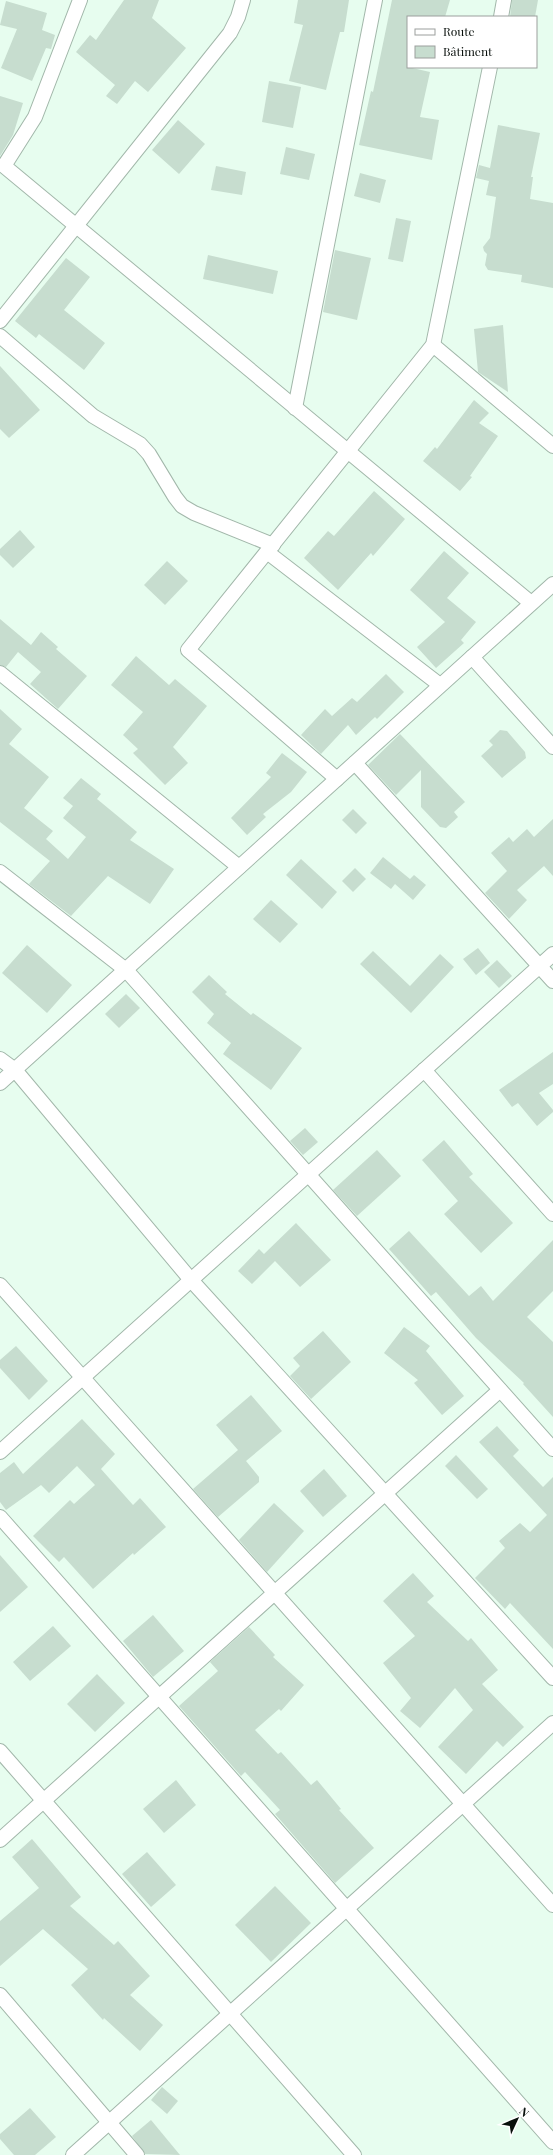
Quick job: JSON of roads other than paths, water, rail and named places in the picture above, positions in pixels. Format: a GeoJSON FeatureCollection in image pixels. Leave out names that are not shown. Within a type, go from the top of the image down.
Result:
{"type":"FeatureCollection","features":[{"type":"Feature","properties":{"kind":"street"},"geometry":{"type":"LineString","coordinates":[[80,0],[35,117],[4,166],[531,603]]}},
{"type":"Feature","properties":{"kind":"street"},"geometry":{"type":"LineString","coordinates":[[0,321],[230,33],[238,17],[243,0]]}},
{"type":"Feature","properties":{"kind":"street"},"geometry":{"type":"LineString","coordinates":[[295,408],[375,0]]}},
{"type":"Feature","properties":{"kind":"street"},"geometry":{"type":"LineString","coordinates":[[501,16],[504,0]]}},
{"type":"Feature","properties":{"kind":"street"},"geometry":{"type":"LineString","coordinates":[[337,779],[188,650],[433,345],[490,68]]}},
{"type":"Feature","properties":{"kind":"street"},"geometry":{"type":"LineString","coordinates":[[0,336],[93,416],[140,444],[182,506],[270,548],[440,686]]}},
{"type":"Feature","properties":{"kind":"street"},"geometry":{"type":"LineString","coordinates":[[433,345],[553,446]]}},
{"type":"Feature","properties":{"kind":"street"},"geometry":{"type":"LineString","coordinates":[[0,1083],[553,584]]}},
{"type":"Feature","properties":{"kind":"street"},"geometry":{"type":"LineString","coordinates":[[472,657],[553,747]]}},
{"type":"Feature","properties":{"kind":"street"},"geometry":{"type":"LineString","coordinates":[[0,673],[239,867]]}},
{"type":"Feature","properties":{"kind":"street"},"geometry":{"type":"LineString","coordinates":[[355,762],[553,981]]}},
{"type":"Feature","properties":{"kind":"street"},"geometry":{"type":"LineString","coordinates":[[0,872],[126,970],[307,1176],[553,1449]]}},
{"type":"Feature","properties":{"kind":"street"},"geometry":{"type":"LineString","coordinates":[[0,1452],[553,954]]}},
{"type":"Feature","properties":{"kind":"street"},"geometry":{"type":"LineString","coordinates":[[0,1059],[15,1070],[191,1280],[553,1678]]}},
{"type":"Feature","properties":{"kind":"street"},"geometry":{"type":"LineString","coordinates":[[424,1070],[553,1214]]}},
{"type":"Feature","properties":{"kind":"street"},"geometry":{"type":"LineString","coordinates":[[0,1284],[82,1378],[553,1905]]}},
{"type":"Feature","properties":{"kind":"street"},"geometry":{"type":"LineString","coordinates":[[0,1840],[500,1390]]}},
{"type":"Feature","properties":{"kind":"street"},"geometry":{"type":"LineString","coordinates":[[0,1517],[553,2142]]}},
{"type":"Feature","properties":{"kind":"street"},"geometry":{"type":"LineString","coordinates":[[73,2155],[553,1723]]}},
{"type":"Feature","properties":{"kind":"street"},"geometry":{"type":"LineString","coordinates":[[0,1750],[354,2155]]}},
{"type":"Feature","properties":{"kind":"street"},"geometry":{"type":"LineString","coordinates":[[0,1995],[137,2155]]}}]}
